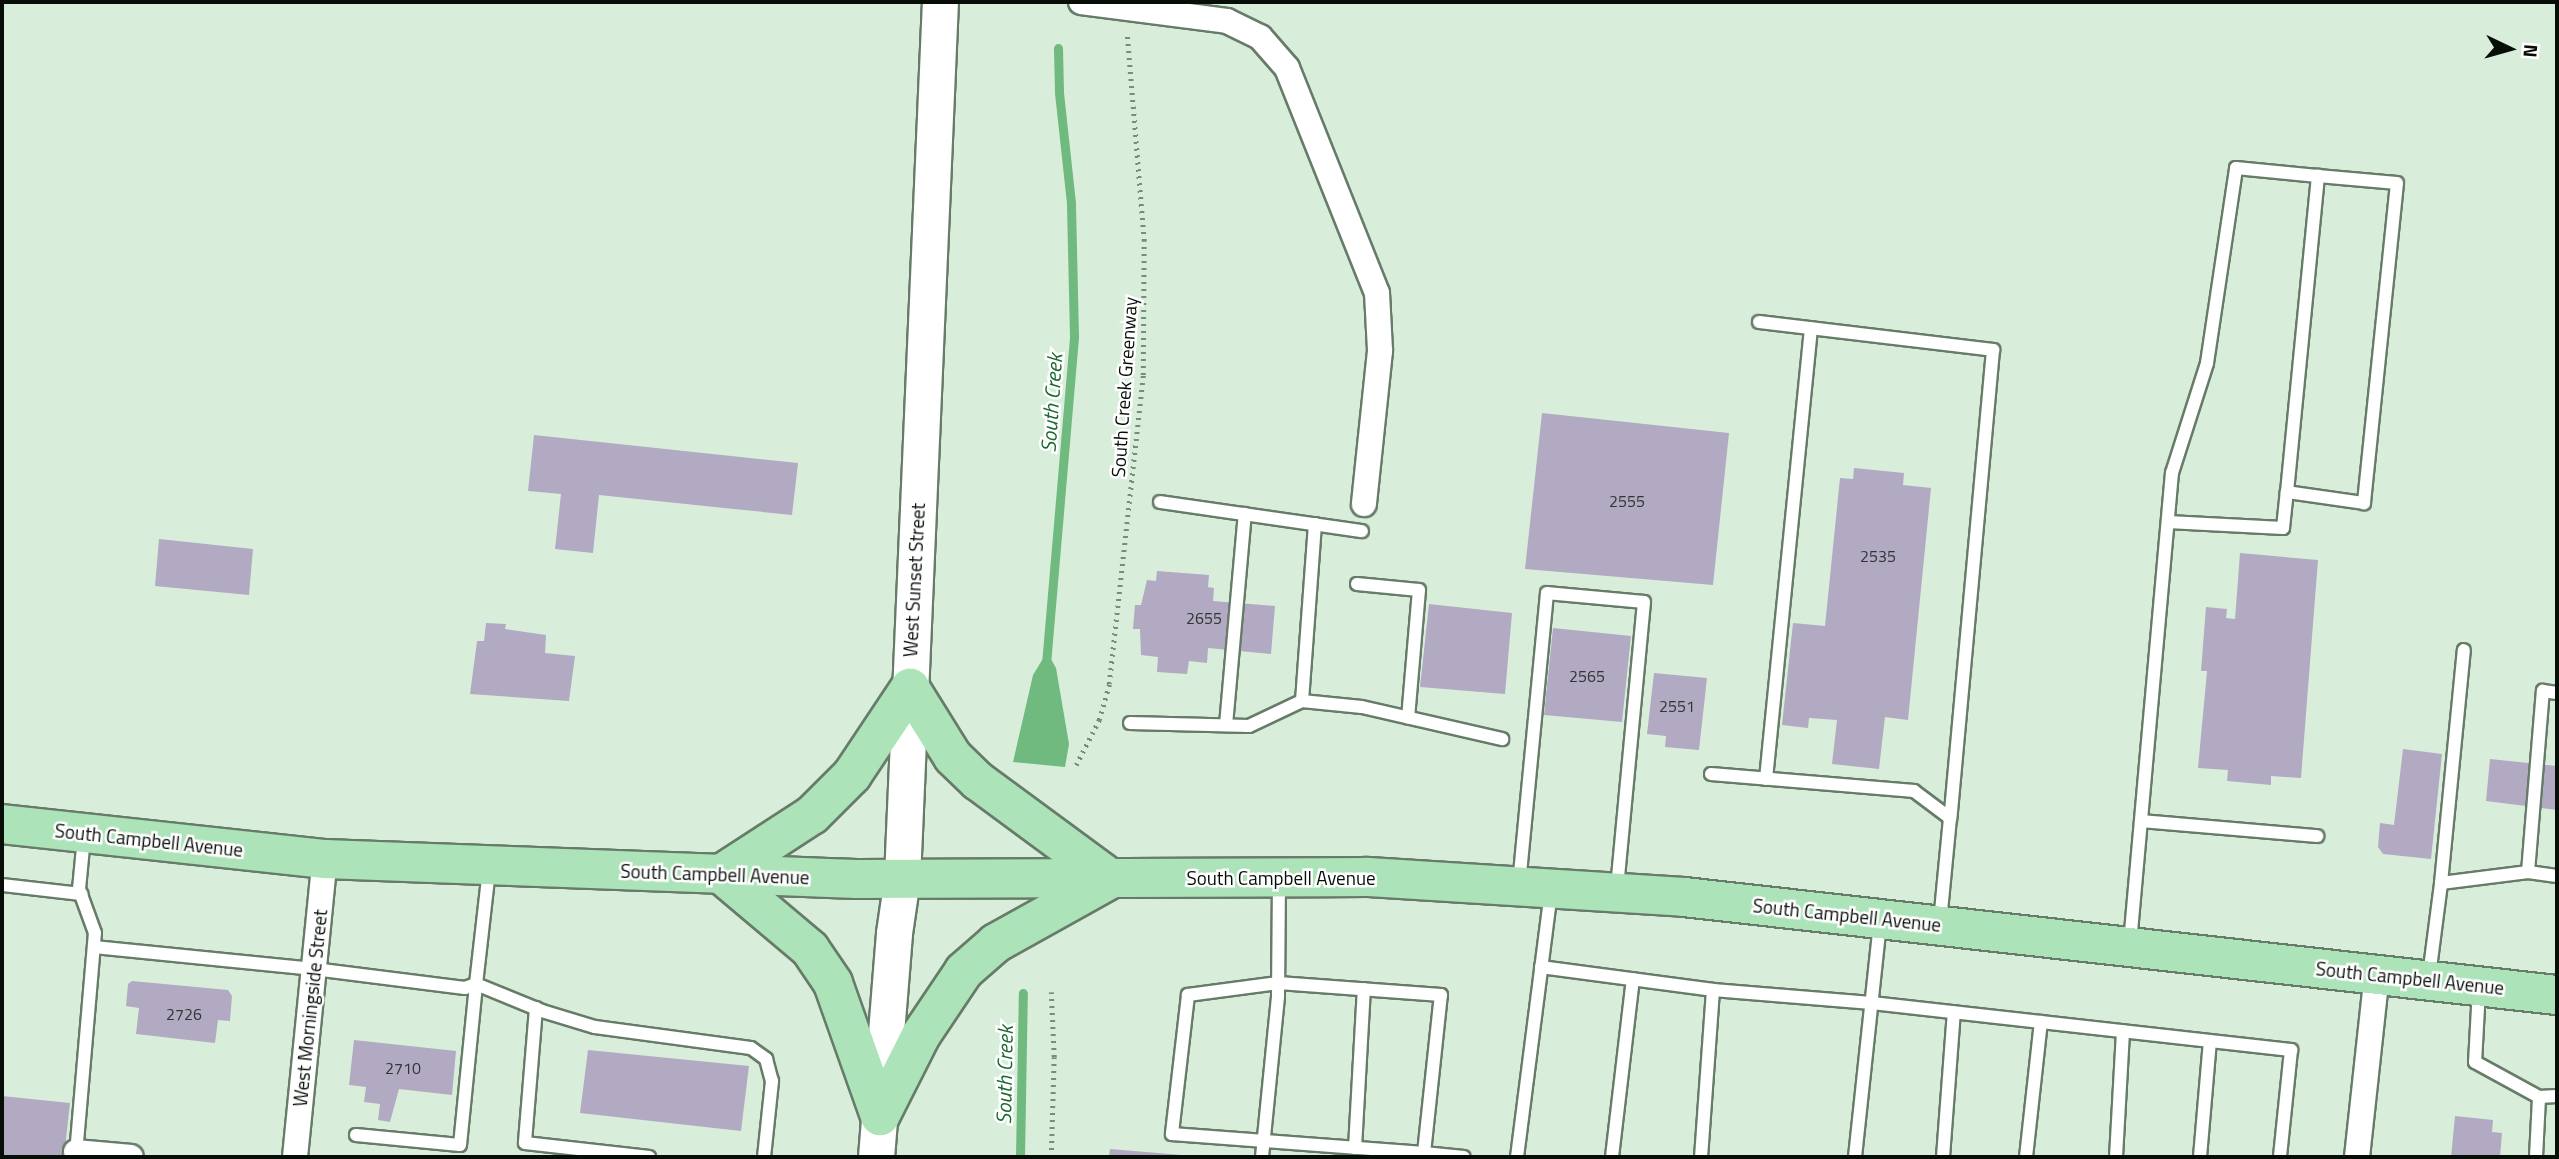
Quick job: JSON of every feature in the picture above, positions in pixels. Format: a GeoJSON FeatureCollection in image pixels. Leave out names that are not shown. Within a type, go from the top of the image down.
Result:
{"type":"FeatureCollection","features":[{"type":"Feature","properties":{"kind":"main road","name":"West Sunset Street"},"geometry":{"type":"LineString","coordinates":[[876,1157],[894,933],[902,878],[940,2]]}},
{"type":"Feature","properties":{"kind":"main road"},"geometry":{"type":"LineString","coordinates":[[910,688],[953,757],[978,781],[1111,879],[996,943],[964,971],[921,1035],[880,1116],[833,983],[810,949],[721,874],[812,815],[852,775],[910,688]]}},
{"type":"Feature","properties":{"kind":"main road","name":"South Campbell Avenue"},"geometry":{"type":"LineString","coordinates":[[2,824],[325,859],[902,878],[1368,877],[1616,893],[1880,919],[2557,995]]}},
{"type":"Feature","properties":{"kind":"street"},"geometry":{"type":"LineString","coordinates":[[1081,2],[1119,7],[1181,8],[1243,27],[1274,50],[1287,68],[1371,272],[1377,293],[1380,351],[1364,504]]}},
{"type":"Feature","properties":{"kind":"street","name":"West Morningside Street"},"geometry":{"type":"LineString","coordinates":[[295,1157],[325,859]]}},
{"type":"Feature","properties":{"kind":"street"},"geometry":{"type":"LineString","coordinates":[[2357,1157],[2377,974]]}},
{"type":"Feature","properties":{"kind":"street"},"geometry":{"type":"LineString","coordinates":[[76,1154],[131,1157]]}},
{"type":"Feature","properties":{"kind":"lane"},"geometry":{"type":"LineString","coordinates":[[2130,947],[2172,474],[2207,363],[2236,168],[2397,183],[2364,503],[2287,492]]}},
{"type":"Feature","properties":{"kind":"lane"},"geometry":{"type":"LineString","coordinates":[[2168,522],[2283,528],[2318,176]]}},
{"type":"Feature","properties":{"kind":"lane"},"geometry":{"type":"LineString","coordinates":[[1759,322],[1993,350],[1939,926]]}},
{"type":"Feature","properties":{"kind":"lane"},"geometry":{"type":"LineString","coordinates":[[1766,779],[1811,328]]}},
{"type":"Feature","properties":{"kind":"lane"},"geometry":{"type":"LineString","coordinates":[[1160,502],[1362,531]]}},
{"type":"Feature","properties":{"kind":"lane"},"geometry":{"type":"LineString","coordinates":[[1226,725],[1245,514]]}},
{"type":"Feature","properties":{"kind":"lane"},"geometry":{"type":"LineString","coordinates":[[1301,701],[1315,524]]}},
{"type":"Feature","properties":{"kind":"lane"},"geometry":{"type":"LineString","coordinates":[[1357,584],[1419,590],[1408,718]]}},
{"type":"Feature","properties":{"kind":"lane"},"geometry":{"type":"LineString","coordinates":[[1517,1157],[1541,967],[1535,888],[1546,593],[1644,602],[1616,893]]}},
{"type":"Feature","properties":{"kind":"lane"},"geometry":{"type":"LineString","coordinates":[[2429,980],[2464,650]]}},
{"type":"Feature","properties":{"kind":"lane"},"geometry":{"type":"LineString","coordinates":[[2528,872],[2543,691],[2557,693]]}},
{"type":"Feature","properties":{"kind":"lane"},"geometry":{"type":"LineString","coordinates":[[1130,723],[1249,726],[1301,701],[1362,707],[1502,739]]}},
{"type":"Feature","properties":{"kind":"lane"},"geometry":{"type":"LineString","coordinates":[[1711,774],[1914,791],[1950,818]]}},
{"type":"Feature","properties":{"kind":"lane"},"geometry":{"type":"LineString","coordinates":[[2141,821],[2317,836]]}},
{"type":"Feature","properties":{"kind":"lane"},"geometry":{"type":"LineString","coordinates":[[76,1154],[95,933],[81,894],[85,833]]}},
{"type":"Feature","properties":{"kind":"lane"},"geometry":{"type":"LineString","coordinates":[[356,1135],[459,1151],[489,865]]}},
{"type":"Feature","properties":{"kind":"lane"},"geometry":{"type":"LineString","coordinates":[[2441,883],[2528,872],[2557,876]]}},
{"type":"Feature","properties":{"kind":"lane"},"geometry":{"type":"LineString","coordinates":[[1262,1157],[1278,983],[1279,877]]}},
{"type":"Feature","properties":{"kind":"lane"},"geometry":{"type":"LineString","coordinates":[[2,885],[81,894]]}},
{"type":"Feature","properties":{"kind":"lane"},"geometry":{"type":"LineString","coordinates":[[1855,1157],[1880,919]]}},
{"type":"Feature","properties":{"kind":"lane"},"geometry":{"type":"LineString","coordinates":[[94,947],[314,969],[465,988],[476,984],[536,1008],[595,1027],[751,1048],[766,1059],[772,1081],[764,1157]]}},
{"type":"Feature","properties":{"kind":"lane"},"geometry":{"type":"LineString","coordinates":[[1541,967],[1713,990],[1871,1003],[2291,1050],[2280,1157]]}},
{"type":"Feature","properties":{"kind":"lane"},"geometry":{"type":"LineString","coordinates":[[1612,1157],[1633,979]]}},
{"type":"Feature","properties":{"kind":"lane"},"geometry":{"type":"LineString","coordinates":[[1424,1155],[1441,995],[1278,983],[1188,995],[1172,1134],[1424,1155],[1464,1157]]}},
{"type":"Feature","properties":{"kind":"lane"},"geometry":{"type":"LineString","coordinates":[[2479,986],[2475,1062],[2539,1097],[2557,1096]]}},
{"type":"Feature","properties":{"kind":"lane"},"geometry":{"type":"LineString","coordinates":[[1355,1148],[1364,989]]}},
{"type":"Feature","properties":{"kind":"lane"},"geometry":{"type":"LineString","coordinates":[[1701,1157],[1713,990]]}},
{"type":"Feature","properties":{"kind":"lane"},"geometry":{"type":"LineString","coordinates":[[536,1008],[525,1143],[649,1157]]}},
{"type":"Feature","properties":{"kind":"lane"},"geometry":{"type":"LineString","coordinates":[[1943,1157],[1954,1012]]}},
{"type":"Feature","properties":{"kind":"lane"},"geometry":{"type":"LineString","coordinates":[[2026,1157],[2041,1022]]}},
{"type":"Feature","properties":{"kind":"lane"},"geometry":{"type":"LineString","coordinates":[[2116,1157],[2123,1031]]}},
{"type":"Feature","properties":{"kind":"lane"},"geometry":{"type":"LineString","coordinates":[[2200,1157],[2210,1041]]}},
{"type":"Feature","properties":{"kind":"lane"},"geometry":{"type":"LineString","coordinates":[[2536,1157],[2539,1097]]}},
{"type":"Feature","properties":{"kind":"path","name":"South Creek Greenway"},"geometry":{"type":"LineString","coordinates":[[1076,765],[1099,720],[1110,684],[1143,375],[1144,241],[1119,7]]}},
{"type":"Feature","properties":{"kind":"path"},"geometry":{"type":"LineString","coordinates":[[1051,992],[1054,1057],[1051,1157]]}},
{"type":"Feature","properties":{"kind":"shaded area"},"geometry":{"type":"Polygon","coordinates":[[[1047,652],[1056,668],[1069,744],[1065,767],[1013,762],[1033,675],[1047,652]]]}},
{"type":"Feature","properties":{"kind":"building"},"geometry":{"type":"Polygon","coordinates":[[[1542,413],[1729,433],[1713,585],[1525,569],[1542,413]]]}},
{"type":"Feature","properties":{"kind":"building"},"geometry":{"type":"Polygon","coordinates":[[[534,435],[798,463],[792,515],[599,495],[593,553],[555,549],[561,494],[528,491],[534,435]]]}},
{"type":"Feature","properties":{"kind":"building"},"geometry":{"type":"Polygon","coordinates":[[[1854,468],[1904,473],[1903,485],[1931,488],[1908,720],[1885,717],[1879,769],[1832,764],[1837,720],[1809,718],[1808,728],[1782,725],[1793,623],[1825,626],[1840,478],[1853,479],[1854,468]]]}},
{"type":"Feature","properties":{"kind":"building"},"geometry":{"type":"Polygon","coordinates":[[[159,539],[253,549],[249,595],[155,586],[159,539]]]}},
{"type":"Feature","properties":{"kind":"building"},"geometry":{"type":"Polygon","coordinates":[[[2240,553],[2318,560],[2301,778],[2271,776],[2271,785],[2227,781],[2228,770],[2198,768],[2207,671],[2201,671],[2206,607],[2227,609],[2226,618],[2235,619],[2240,553]]]}},
{"type":"Feature","properties":{"kind":"building"},"geometry":{"type":"Polygon","coordinates":[[[1157,571],[1209,575],[1208,587],[1214,588],[1213,601],[1275,606],[1271,654],[1208,648],[1207,663],[1189,661],[1187,674],[1157,672],[1158,657],[1141,655],[1140,629],[1133,629],[1135,605],[1141,605],[1147,580],[1156,581],[1157,571]]]}},
{"type":"Feature","properties":{"kind":"building"},"geometry":{"type":"Polygon","coordinates":[[[1429,604],[1512,613],[1505,694],[1420,687],[1429,604]]]}},
{"type":"Feature","properties":{"kind":"building"},"geometry":{"type":"Polygon","coordinates":[[[486,623],[506,624],[505,629],[546,635],[545,653],[575,656],[569,701],[470,694],[477,641],[484,641],[486,623]]]}},
{"type":"Feature","properties":{"kind":"building"},"geometry":{"type":"Polygon","coordinates":[[[1553,628],[1631,636],[1622,722],[1544,715],[1553,628]]]}},
{"type":"Feature","properties":{"kind":"building"},"geometry":{"type":"Polygon","coordinates":[[[1654,673],[1707,678],[1699,750],[1665,747],[1666,736],[1647,734],[1654,673]]]}},
{"type":"Feature","properties":{"kind":"building"},"geometry":{"type":"Polygon","coordinates":[[[2403,749],[2442,754],[2431,859],[2383,854],[2378,847],[2380,823],[2394,825],[2403,749]]]}},
{"type":"Feature","properties":{"kind":"building"},"geometry":{"type":"Polygon","coordinates":[[[2490,759],[2557,766],[2557,810],[2486,801],[2490,759]]]}},
{"type":"Feature","properties":{"kind":"building"},"geometry":{"type":"Polygon","coordinates":[[[132,981],[228,990],[232,996],[230,1021],[218,1020],[215,1043],[136,1034],[139,1008],[126,1006],[128,984],[132,981]]]}},
{"type":"Feature","properties":{"kind":"building"},"geometry":{"type":"Polygon","coordinates":[[[354,1040],[456,1051],[452,1095],[399,1089],[390,1122],[378,1120],[380,1104],[364,1102],[366,1087],[349,1085],[354,1040]]]}},
{"type":"Feature","properties":{"kind":"building"},"geometry":{"type":"Polygon","coordinates":[[[588,1050],[749,1066],[741,1131],[580,1113],[588,1050]]]}},
{"type":"Feature","properties":{"kind":"building"},"geometry":{"type":"Polygon","coordinates":[[[2,1096],[70,1103],[64,1157],[2,1157],[2,1096]]]}},
{"type":"Feature","properties":{"kind":"building"},"geometry":{"type":"Polygon","coordinates":[[[2455,1116],[2493,1120],[2492,1132],[2502,1133],[2500,1157],[2451,1157],[2455,1116]]]}},
{"type":"Feature","properties":{"kind":"building"},"geometry":{"type":"Polygon","coordinates":[[[1110,1149],[1182,1155],[1182,1157],[1109,1157],[1110,1149]]]}},
{"type":"Feature","properties":{"kind":"waterway","name":"South Creek"},"geometry":{"type":"LineString","coordinates":[[1046,664],[1074,337],[1071,203],[1059,92],[1058,48]]}},
{"type":"Feature","properties":{"kind":"waterway","name":"South Creek"},"geometry":{"type":"LineString","coordinates":[[1020,1157],[1023,993]]}}]}
